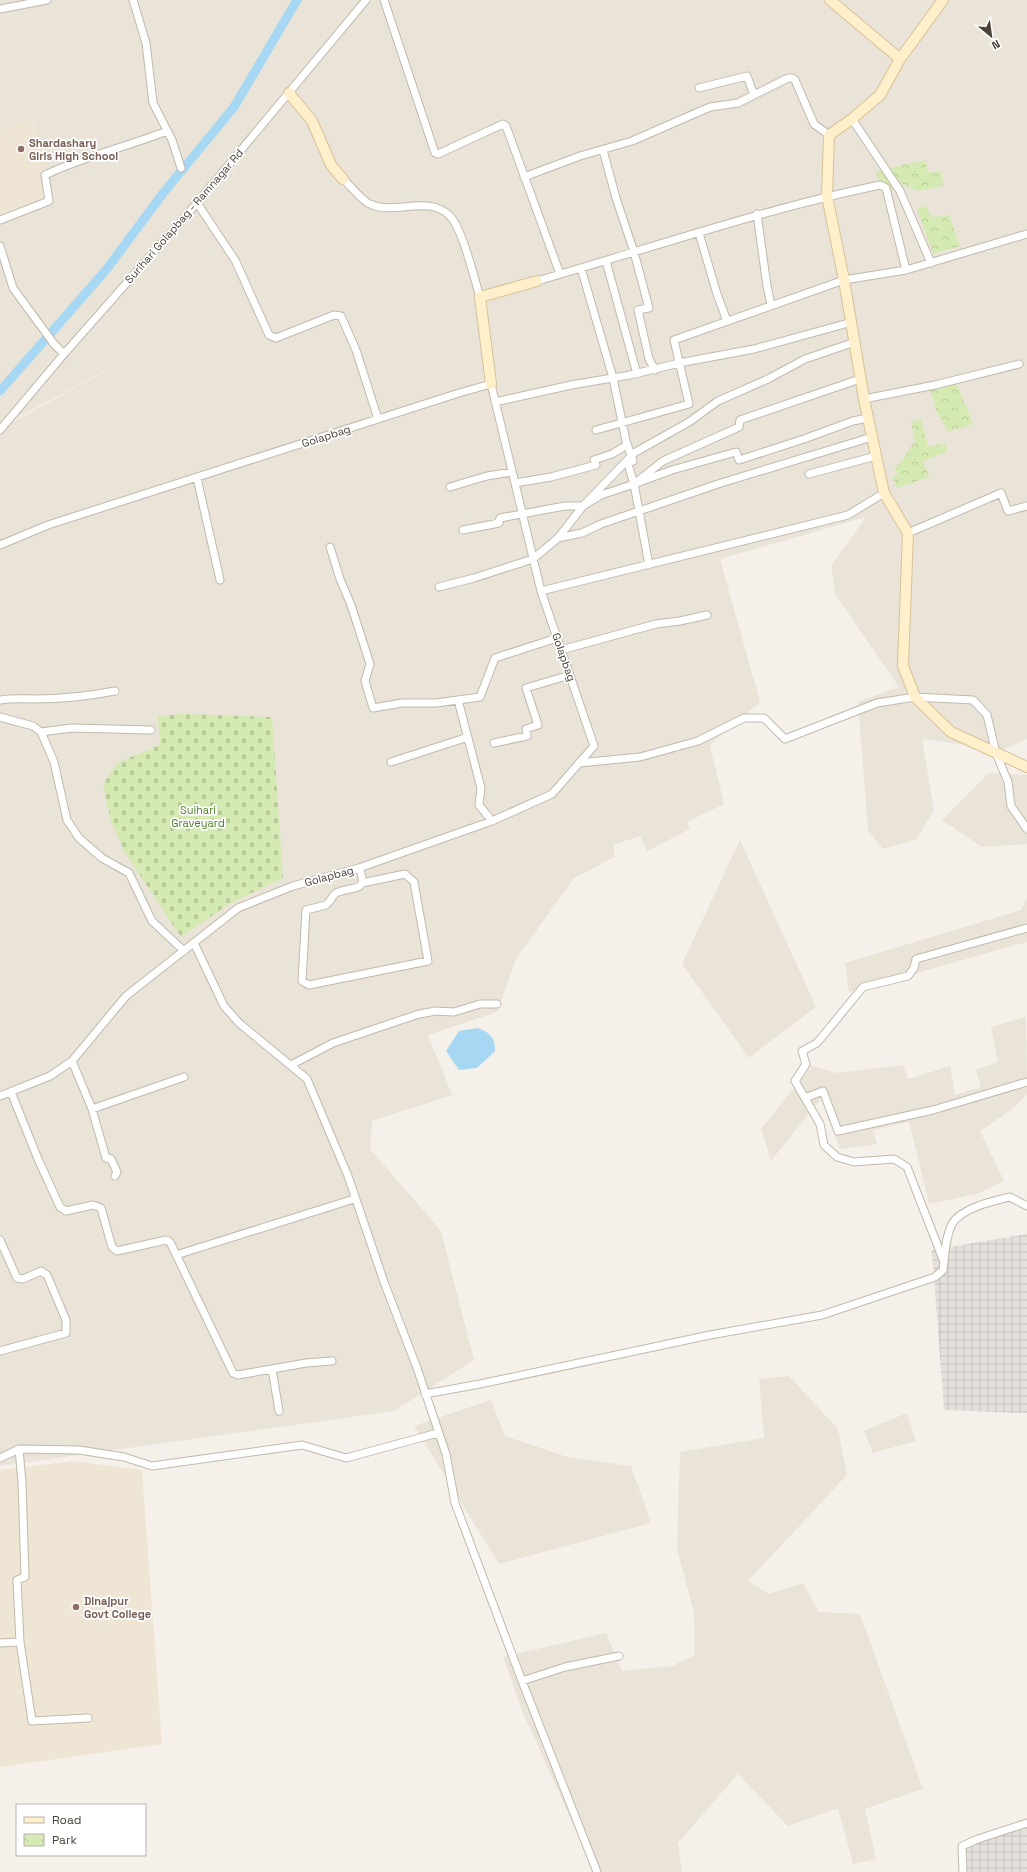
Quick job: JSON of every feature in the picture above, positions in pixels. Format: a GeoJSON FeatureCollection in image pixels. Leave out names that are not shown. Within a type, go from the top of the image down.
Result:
{"type":"FeatureCollection","features":[{"type":"Feature","properties":{"kind":"street"},"geometry":{"type":"LineString","coordinates":[[0,9],[47,0]]}},
{"type":"Feature","properties":{"kind":"street"},"geometry":{"type":"LineString","coordinates":[[133,0],[146,43],[153,103],[167,131],[181,168]]}},
{"type":"Feature","properties":{"kind":"street","name":"Surihari Golapbag - Ramnagar Rd"},"geometry":{"type":"LineString","coordinates":[[0,430],[64,354],[197,204],[366,0]]}},
{"type":"Feature","properties":{"kind":"street"},"geometry":{"type":"LineString","coordinates":[[384,0],[435,153],[438,154],[505,124],[560,274]]}},
{"type":"Feature","properties":{"kind":"street"},"geometry":{"type":"LineString","coordinates":[[830,0],[900,58]]}},
{"type":"Feature","properties":{"kind":"street"},"geometry":{"type":"LineString","coordinates":[[829,136],[880,95],[900,58],[942,0]]}},
{"type":"Feature","properties":{"kind":"street"},"geometry":{"type":"LineString","coordinates":[[699,88],[747,76],[754,95]]}},
{"type":"Feature","properties":{"kind":"street"},"geometry":{"type":"LineString","coordinates":[[524,177],[580,156],[653,133],[710,107],[738,103],[788,78],[795,80],[814,124],[829,136]]}},
{"type":"Feature","properties":{"kind":"street"},"geometry":{"type":"LineString","coordinates":[[289,92],[312,121],[331,165],[369,204],[386,208],[431,206],[450,216],[460,235],[480,297],[491,384]]}},
{"type":"Feature","properties":{"kind":"street"},"geometry":{"type":"LineString","coordinates":[[852,119],[900,191],[931,263]]}},
{"type":"Feature","properties":{"kind":"street"},"geometry":{"type":"LineString","coordinates":[[0,220],[49,201],[44,175],[68,164],[139,142],[167,131]]}},
{"type":"Feature","properties":{"kind":"street"},"geometry":{"type":"LineString","coordinates":[[829,136],[827,196],[852,322],[864,399],[884,492],[908,533],[903,666],[915,697],[951,732],[1027,767]]}},
{"type":"Feature","properties":{"kind":"street"},"geometry":{"type":"LineString","coordinates":[[603,150],[616,198],[634,252],[649,308],[638,310],[648,359],[655,370]]}},
{"type":"Feature","properties":{"kind":"street"},"geometry":{"type":"LineString","coordinates":[[480,297],[606,261],[757,214],[827,196],[880,185],[886,188],[906,270]]}},
{"type":"Feature","properties":{"kind":"street"},"geometry":{"type":"LineString","coordinates":[[197,204],[235,260],[270,335],[276,338],[334,315],[341,316],[356,350],[378,419]]}},
{"type":"Feature","properties":{"kind":"street"},"geometry":{"type":"LineString","coordinates":[[757,214],[767,286],[772,305]]}},
{"type":"Feature","properties":{"kind":"street"},"geometry":{"type":"LineString","coordinates":[[699,233],[716,294],[727,321]]}},
{"type":"Feature","properties":{"kind":"street"},"geometry":{"type":"LineString","coordinates":[[596,430],[622,424],[642,416],[689,404],[674,340],[844,280],[906,270],[1027,234]]}},
{"type":"Feature","properties":{"kind":"street"},"geometry":{"type":"LineString","coordinates":[[0,246],[13,288],[54,344],[64,354]]}},
{"type":"Feature","properties":{"kind":"street"},"geometry":{"type":"LineString","coordinates":[[606,261],[637,374]]}},
{"type":"Feature","properties":{"kind":"street"},"geometry":{"type":"LineString","coordinates":[[581,268],[613,378],[627,445],[633,461],[629,462],[628,464],[640,511],[649,565]]}},
{"type":"Feature","properties":{"kind":"street"},"geometry":{"type":"LineString","coordinates":[[496,402],[571,385],[637,374],[679,363],[754,350],[852,322]]}},
{"type":"Feature","properties":{"kind":"street"},"geometry":{"type":"LineString","coordinates":[[439,587],[474,578],[533,559],[558,538],[583,506],[631,456],[689,422],[718,401],[768,380],[805,359],[855,342]]}},
{"type":"Feature","properties":{"kind":"street"},"geometry":{"type":"LineString","coordinates":[[864,399],[949,382],[1019,364]]}},
{"type":"Feature","properties":{"kind":"street"},"geometry":{"type":"LineString","coordinates":[[634,484],[663,461],[739,427],[740,420],[860,378]]}},
{"type":"Feature","properties":{"kind":"street","name":"Golapbag"},"geometry":{"type":"LineString","coordinates":[[0,545],[48,525],[491,384],[541,591],[594,746],[552,794],[492,821],[359,868],[293,886],[238,908],[126,996],[72,1061],[50,1076],[0,1096]]}},
{"type":"Feature","properties":{"kind":"street"},"geometry":{"type":"LineString","coordinates":[[463,530],[500,523],[500,518],[565,506],[583,506],[601,494],[672,470],[736,452],[740,460],[853,421],[868,418]]}},
{"type":"Feature","properties":{"kind":"street"},"geometry":{"type":"LineString","coordinates":[[558,538],[582,533],[601,524],[721,483],[872,437]]}},
{"type":"Feature","properties":{"kind":"street"},"geometry":{"type":"LineString","coordinates":[[515,483],[545,478],[596,465],[594,460],[612,454],[627,445]]}},
{"type":"Feature","properties":{"kind":"street"},"geometry":{"type":"LineString","coordinates":[[810,474],[876,456]]}},
{"type":"Feature","properties":{"kind":"street"},"geometry":{"type":"LineString","coordinates":[[450,486],[487,476],[512,472]]}},
{"type":"Feature","properties":{"kind":"street"},"geometry":{"type":"LineString","coordinates":[[197,478],[220,580]]}},
{"type":"Feature","properties":{"kind":"street"},"geometry":{"type":"LineString","coordinates":[[541,591],[848,515],[884,492]]}},
{"type":"Feature","properties":{"kind":"street"},"geometry":{"type":"LineString","coordinates":[[908,533],[1001,493],[1008,511],[1027,506]]}},
{"type":"Feature","properties":{"kind":"street"},"geometry":{"type":"LineString","coordinates":[[330,547],[370,664],[365,681],[373,708],[402,703],[436,703],[480,697],[495,658],[557,638]]}},
{"type":"Feature","properties":{"kind":"street"},"geometry":{"type":"LineString","coordinates":[[561,650],[656,624],[680,621],[707,615]]}},
{"type":"Feature","properties":{"kind":"street"},"geometry":{"type":"LineString","coordinates":[[494,743],[527,736],[526,729],[538,725],[526,688],[570,675]]}},
{"type":"Feature","properties":{"kind":"street"},"geometry":{"type":"LineString","coordinates":[[0,700],[93,695],[115,691]]}},
{"type":"Feature","properties":{"kind":"street"},"geometry":{"type":"LineString","coordinates":[[579,763],[640,757],[698,741],[744,718],[764,718],[784,739],[877,703],[915,697],[973,700],[987,715],[996,753],[1008,782],[1011,806],[1027,829]]}},
{"type":"Feature","properties":{"kind":"street"},"geometry":{"type":"LineString","coordinates":[[458,700],[481,788],[479,805],[492,821]]}},
{"type":"Feature","properties":{"kind":"street"},"geometry":{"type":"LineString","coordinates":[[0,717],[33,726],[41,732],[54,762],[67,820],[79,838],[102,858],[129,872],[152,921],[184,951]]}},
{"type":"Feature","properties":{"kind":"street"},"geometry":{"type":"LineString","coordinates":[[41,732],[72,728],[151,730]]}},
{"type":"Feature","properties":{"kind":"street"},"geometry":{"type":"LineString","coordinates":[[391,762],[468,737]]}},
{"type":"Feature","properties":{"kind":"street"},"geometry":{"type":"LineString","coordinates":[[359,868],[364,879],[362,884],[358,887],[334,894],[326,905],[306,910],[302,981],[304,983],[309,985],[428,961],[414,882],[405,874],[362,884]]}},
{"type":"Feature","properties":{"kind":"street"},"geometry":{"type":"LineString","coordinates":[[944,1263],[907,1167],[894,1159],[854,1162],[837,1156],[824,1145],[820,1124],[795,1081],[806,1064],[802,1051],[817,1043],[863,987],[908,976],[914,968],[916,959],[1027,928]]}},
{"type":"Feature","properties":{"kind":"street"},"geometry":{"type":"LineString","coordinates":[[194,943],[224,1006],[239,1023],[306,1079],[348,1176],[354,1199],[446,1454],[455,1502],[522,1681],[597,1872]]}},
{"type":"Feature","properties":{"kind":"street"},"geometry":{"type":"LineString","coordinates":[[291,1065],[333,1044],[419,1014],[436,1010],[454,1012],[480,1004],[497,1004]]}},
{"type":"Feature","properties":{"kind":"street"},"geometry":{"type":"LineString","coordinates":[[72,1061],[92,1109],[106,1158],[112,1159],[117,1172],[115,1176]]}},
{"type":"Feature","properties":{"kind":"street"},"geometry":{"type":"LineString","coordinates":[[92,1109],[184,1077]]}},
{"type":"Feature","properties":{"kind":"street"},"geometry":{"type":"LineString","coordinates":[[805,1098],[824,1091],[838,1130],[934,1110],[1027,1082]]}},
{"type":"Feature","properties":{"kind":"street"},"geometry":{"type":"LineString","coordinates":[[11,1092],[38,1159],[60,1207],[66,1211],[93,1205],[101,1208],[112,1247],[117,1251],[166,1240],[172,1244],[233,1373],[238,1375],[306,1363],[332,1361]]}},
{"type":"Feature","properties":{"kind":"street"},"geometry":{"type":"LineString","coordinates":[[425,1394],[488,1383],[710,1335],[822,1315],[935,1277],[943,1270],[948,1236],[952,1224],[958,1216],[986,1203],[1010,1197],[1027,1206]]}},
{"type":"Feature","properties":{"kind":"street"},"geometry":{"type":"LineString","coordinates":[[176,1254],[354,1199]]}},
{"type":"Feature","properties":{"kind":"street"},"geometry":{"type":"LineString","coordinates":[[0,1240],[17,1278],[23,1279],[41,1271],[47,1275],[66,1320],[66,1333],[56,1337],[0,1351]]}},
{"type":"Feature","properties":{"kind":"street"},"geometry":{"type":"LineString","coordinates":[[272,1369],[279,1411]]}},
{"type":"Feature","properties":{"kind":"street"},"geometry":{"type":"LineString","coordinates":[[0,1458],[19,1449],[93,1451],[124,1457],[152,1466],[302,1445],[346,1458],[438,1433]]}},
{"type":"Feature","properties":{"kind":"street"},"geometry":{"type":"LineString","coordinates":[[19,1449],[22,1482],[25,1577],[16,1580],[20,1642],[32,1721],[88,1718]]}},
{"type":"Feature","properties":{"kind":"street"},"geometry":{"type":"LineString","coordinates":[[0,1643],[20,1642]]}},
{"type":"Feature","properties":{"kind":"street"},"geometry":{"type":"LineString","coordinates":[[522,1681],[565,1667],[619,1656]]}},
{"type":"Feature","properties":{"kind":"street"},"geometry":{"type":"LineString","coordinates":[[963,1872],[962,1846],[978,1839],[1027,1823]]}},
{"type":"Feature","properties":{"kind":"shaded area"},"geometry":{"type":"Polygon","coordinates":[[[0,0],[1027,0],[1027,739],[1003,750],[922,739],[934,810],[916,840],[883,849],[868,830],[858,702],[899,687],[835,594],[831,566],[866,517],[720,559],[760,702],[710,745],[724,804],[687,822],[690,829],[647,851],[640,836],[613,845],[615,857],[574,878],[516,959],[497,1012],[428,1035],[452,1095],[372,1121],[370,1149],[441,1231],[474,1360],[394,1411],[0,1466],[0,429],[142,351],[0,427],[0,0]]]}},
{"type":"Feature","properties":{"kind":"shaded area","name":"Shardashary Girls High School"},"geometry":{"type":"Polygon","coordinates":[[[33,117],[48,168],[39,174],[44,196],[0,215],[0,131],[33,117]]]}},
{"type":"Feature","properties":{"kind":"shaded area"},"geometry":{"type":"Polygon","coordinates":[[[989,773],[1027,775],[1027,844],[982,847],[942,820],[989,773]]]}},
{"type":"Feature","properties":{"kind":"shaded area"},"geometry":{"type":"Polygon","coordinates":[[[740,840],[816,1007],[749,1058],[682,964],[740,840]]]}},
{"type":"Feature","properties":{"kind":"shaded area"},"geometry":{"type":"Polygon","coordinates":[[[1027,898],[1027,942],[849,992],[845,963],[1021,910],[1027,898]]]}},
{"type":"Feature","properties":{"kind":"shaded area"},"geometry":{"type":"Polygon","coordinates":[[[1026,1017],[1027,1094],[1015,1107],[980,1131],[1004,1181],[977,1194],[929,1204],[909,1122],[873,1130],[877,1144],[840,1149],[821,1099],[771,1161],[761,1129],[812,1066],[838,1073],[903,1065],[908,1079],[950,1066],[955,1095],[981,1087],[976,1070],[998,1062],[991,1027],[1026,1017]]]}},
{"type":"Feature","properties":{"kind":"shaded area"},"geometry":{"type":"Polygon","coordinates":[[[1027,1234],[1027,1413],[944,1410],[932,1250],[1027,1234]]]}},
{"type":"Feature","properties":{"kind":"shaded area"},"geometry":{"type":"Polygon","coordinates":[[[789,1376],[838,1429],[847,1475],[748,1581],[769,1594],[803,1583],[819,1612],[860,1614],[923,1789],[865,1809],[876,1859],[853,1864],[838,1808],[788,1826],[738,1774],[678,1843],[682,1872],[595,1872],[523,1713],[503,1657],[606,1633],[622,1671],[672,1666],[695,1655],[694,1613],[677,1549],[680,1452],[764,1438],[759,1379],[789,1376]]]}},
{"type":"Feature","properties":{"kind":"shaded area"},"geometry":{"type":"Polygon","coordinates":[[[491,1400],[505,1436],[567,1457],[631,1466],[651,1523],[499,1564],[414,1426],[491,1400]]]}},
{"type":"Feature","properties":{"kind":"shaded area"},"geometry":{"type":"Polygon","coordinates":[[[907,1413],[916,1441],[873,1453],[864,1431],[907,1413]]]}},
{"type":"Feature","properties":{"kind":"shaded area","name":"Dinajpur Govt College"},"geometry":{"type":"Polygon","coordinates":[[[73,1461],[142,1470],[162,1744],[0,1767],[0,1470],[73,1461]]]}},
{"type":"Feature","properties":{"kind":"shaded area"},"geometry":{"type":"Polygon","coordinates":[[[1027,1827],[1027,1872],[968,1872],[964,1860],[967,1847],[1027,1827]]]}},
{"type":"Feature","properties":{"kind":"green space"},"geometry":{"type":"Polygon","coordinates":[[[926,160],[927,172],[942,172],[943,186],[918,191],[900,183],[892,189],[880,185],[876,171],[926,160]]]}},
{"type":"Feature","properties":{"kind":"green space"},"geometry":{"type":"Polygon","coordinates":[[[926,206],[932,217],[949,215],[960,246],[933,254],[917,209],[926,206]]]}},
{"type":"Feature","properties":{"kind":"green space"},"geometry":{"type":"Polygon","coordinates":[[[957,384],[973,424],[948,432],[936,410],[930,389],[957,384]]]}},
{"type":"Feature","properties":{"kind":"green space"},"geometry":{"type":"Polygon","coordinates":[[[921,419],[928,447],[945,443],[947,452],[923,461],[929,477],[897,488],[892,477],[898,475],[894,468],[904,458],[910,447],[915,442],[911,422],[921,419]]]}},
{"type":"Feature","properties":{"kind":"green space","name":"Suihari Graveyard"},"geometry":{"type":"Polygon","coordinates":[[[185,714],[272,717],[283,878],[229,904],[181,937],[124,851],[111,821],[103,785],[117,763],[160,745],[158,716],[185,714]]]}},
{"type":"Feature","properties":{"kind":"water"},"geometry":{"type":"Polygon","coordinates":[[[478,1028],[491,1036],[494,1042],[495,1051],[477,1068],[459,1070],[446,1051],[459,1031],[478,1028]]]}},
{"type":"Feature","properties":{"kind":"waterway"},"geometry":{"type":"LineString","coordinates":[[0,391],[106,270],[164,192],[234,107],[297,0]]}},
{"type":"Feature","properties":{"kind":"place","name":"Shardashary Girls High School"},"geometry":{"type":"Point","coordinates":[21,149]}},
{"type":"Feature","properties":{"kind":"place","name":"Dinajpur Govt College"},"geometry":{"type":"Point","coordinates":[76,1607]}}]}
